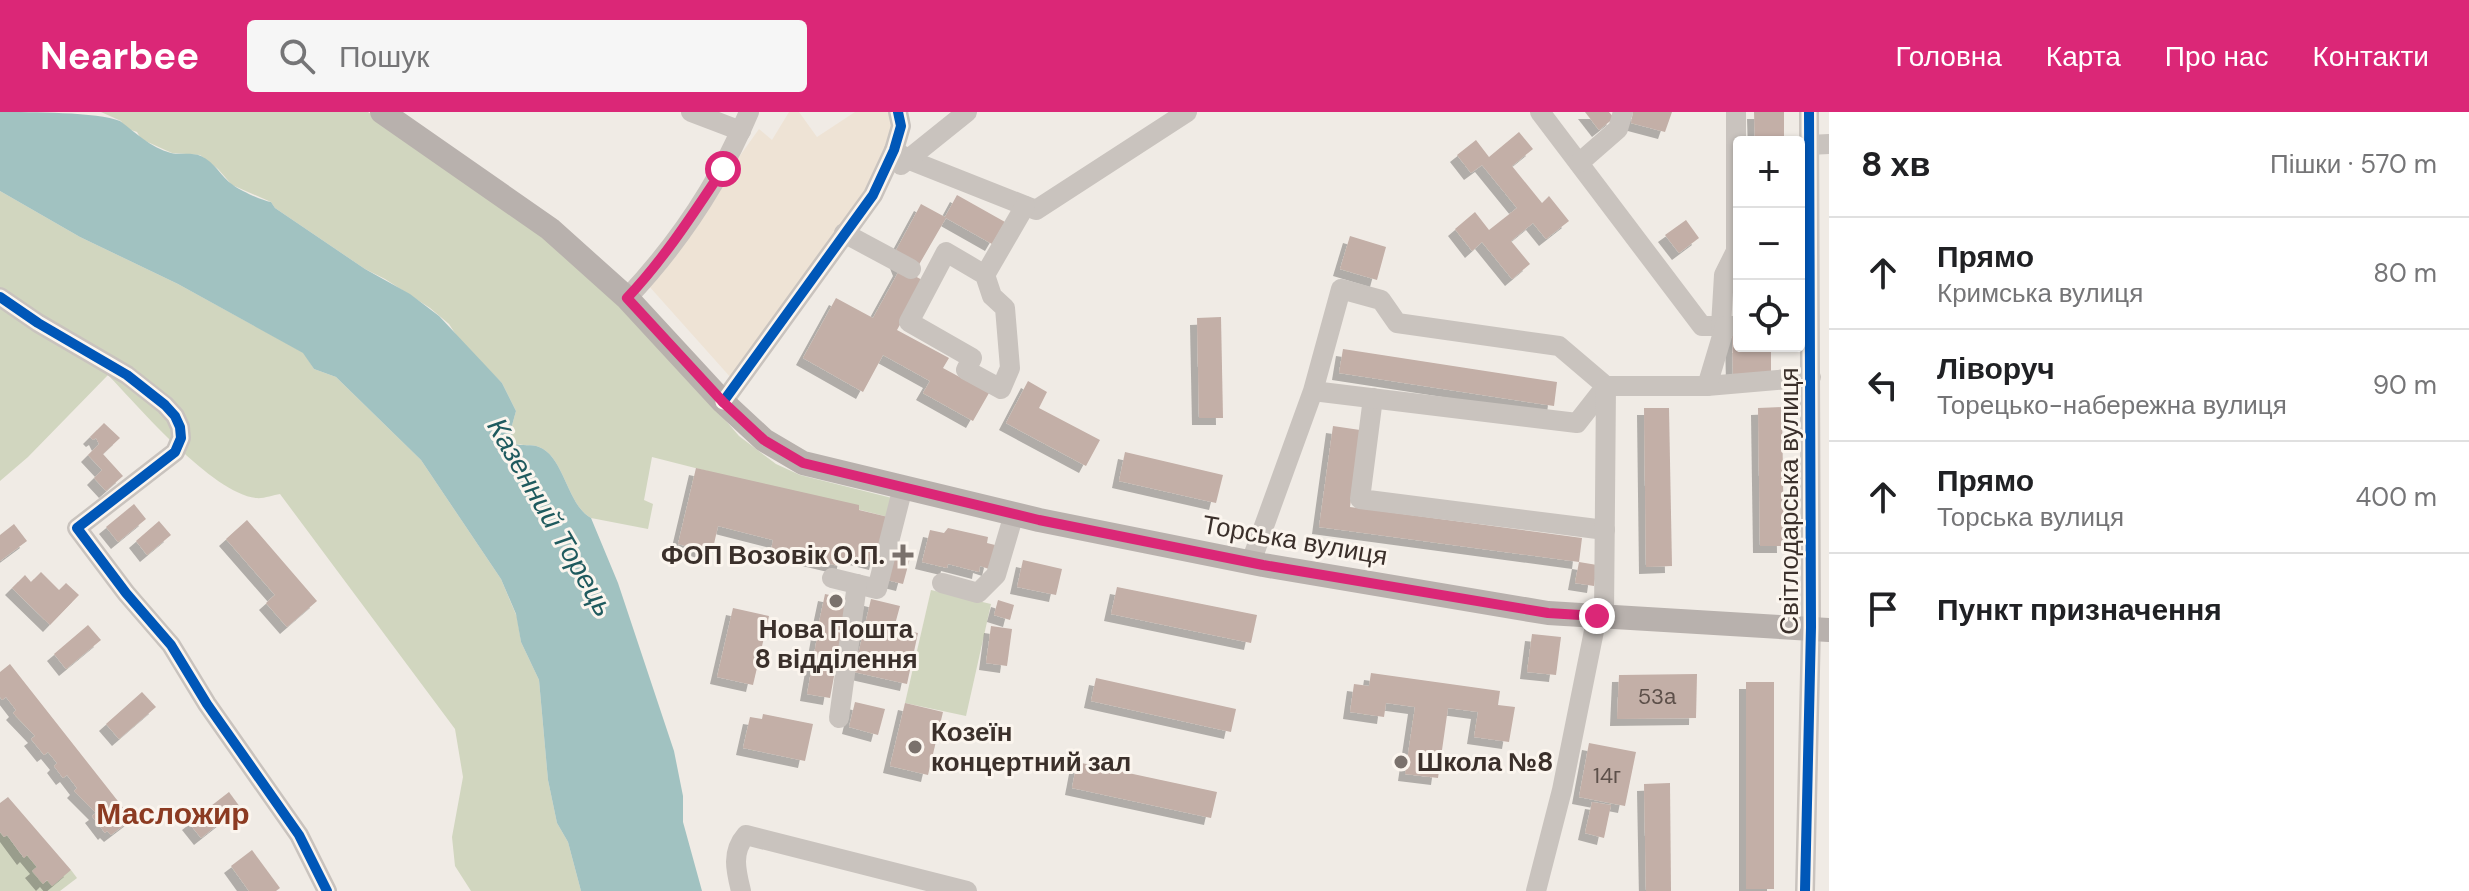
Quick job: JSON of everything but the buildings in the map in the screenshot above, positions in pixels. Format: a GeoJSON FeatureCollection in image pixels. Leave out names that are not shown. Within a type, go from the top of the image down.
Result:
{"type":"FeatureCollection","features":[{"type":"Feature","properties":{"kind":"main road","name":"Торська вулиця"},"geometry":{"type":"LineString","coordinates":[[382,112],[550,229],[627,298],[723,402],[764,440],[803,463],[1014,514],[1251,562],[1548,613],[1820,628]]}},
{"type":"Feature","properties":{"kind":"street"},"geometry":{"type":"LineString","coordinates":[[627,298],[651,273],[677,238],[723,169],[745,122],[691,112]]}},
{"type":"Feature","properties":{"kind":"street"},"geometry":{"type":"LineString","coordinates":[[898,112],[901,155]]}},
{"type":"Feature","properties":{"kind":"street"},"geometry":{"type":"LineString","coordinates":[[723,402],[901,155],[967,112]]}},
{"type":"Feature","properties":{"kind":"street"},"geometry":{"type":"LineString","coordinates":[[901,155],[1036,210],[1187,112]]}},
{"type":"Feature","properties":{"kind":"street"},"geometry":{"type":"LineString","coordinates":[[1540,112],[1702,326],[1729,326]]}},
{"type":"Feature","properties":{"kind":"street"},"geometry":{"type":"LineString","coordinates":[[1579,163],[1618,129],[1623,112]]}},
{"type":"Feature","properties":{"kind":"street"},"geometry":{"type":"LineString","coordinates":[[1707,386],[1729,326],[1724,275],[1736,251],[1736,112]]}},
{"type":"Feature","properties":{"kind":"street","name":"Світлодарська вулиця"},"geometry":{"type":"LineString","coordinates":[[1805,891],[1820,628],[1811,377],[1819,144],[1809,112]]}},
{"type":"Feature","properties":{"kind":"street"},"geometry":{"type":"LineString","coordinates":[[985,275],[1025,206]]}},
{"type":"Feature","properties":{"kind":"street"},"geometry":{"type":"LineString","coordinates":[[844,233],[919,273]]}},
{"type":"Feature","properties":{"kind":"street"},"geometry":{"type":"LineString","coordinates":[[946,252],[985,275],[992,296],[1005,308],[1010,368],[1001,389],[966,370],[972,358],[909,322],[919,273],[946,252]]}},
{"type":"Feature","properties":{"kind":"street"},"geometry":{"type":"LineString","coordinates":[[1251,562],[1313,391],[1341,289],[1381,300],[1397,323],[1559,346],[1606,386],[1707,386],[1811,377]]}},
{"type":"Feature","properties":{"kind":"street"},"geometry":{"type":"LineString","coordinates":[[0,297],[127,375],[175,416],[181,438],[175,452],[77,528],[126,593],[171,645],[207,704],[299,835],[327,891]]}},
{"type":"Feature","properties":{"kind":"street"},"geometry":{"type":"LineString","coordinates":[[1313,391],[1577,423],[1606,386]]}},
{"type":"Feature","properties":{"kind":"street"},"geometry":{"type":"LineString","coordinates":[[1536,891],[1601,616],[1606,386]]}},
{"type":"Feature","properties":{"kind":"street"},"geometry":{"type":"LineString","coordinates":[[1373,398],[1360,499],[1605,530]]}},
{"type":"Feature","properties":{"kind":"street"},"geometry":{"type":"LineString","coordinates":[[832,578],[877,589],[903,487]]}},
{"type":"Feature","properties":{"kind":"street"},"geometry":{"type":"LineString","coordinates":[[942,583],[978,593],[996,575],[1014,514]]}},
{"type":"Feature","properties":{"kind":"street"},"geometry":{"type":"LineString","coordinates":[[839,718],[857,584]]}},
{"type":"Feature","properties":{"kind":"street"},"geometry":{"type":"LineString","coordinates":[[741,891],[735,856],[738,844],[746,835],[967,891]]}},
{"type":"Feature","properties":{"kind":"green space"},"geometry":{"type":"Polygon","coordinates":[[[101,112],[368,112],[547,235],[679,366],[739,436],[776,464],[800,475],[892,498],[888,517],[652,457],[644,500],[653,504],[648,529],[591,518],[576,503],[560,470],[547,452],[536,446],[514,444],[511,429],[516,411],[502,383],[460,341],[449,324],[430,308],[365,269],[275,208],[271,202],[232,185],[200,155],[172,153],[141,139],[137,132],[125,128],[121,121],[101,112]]]}},
{"type":"Feature","properties":{"kind":"green space"},"geometry":{"type":"Polygon","coordinates":[[[0,191],[80,237],[178,284],[304,353],[314,369],[336,377],[421,460],[501,579],[517,617],[521,642],[539,680],[548,780],[557,823],[568,842],[581,891],[471,891],[455,866],[452,837],[463,777],[455,729],[280,494],[256,498],[238,493],[219,481],[177,447],[108,375],[28,457],[0,481],[0,191]]]}},
{"type":"Feature","properties":{"kind":"green space"},"geometry":{"type":"Polygon","coordinates":[[[931,590],[991,604],[966,716],[905,703],[931,590]]]}},
{"type":"Feature","properties":{"kind":"green space"},"geometry":{"type":"Polygon","coordinates":[[[0,832],[4,837],[7,835],[23,857],[27,855],[37,867],[43,883],[71,870],[77,878],[60,891],[0,891],[0,832]]]}},
{"type":"Feature","properties":{"kind":"shaded area"},"geometry":{"type":"Polygon","coordinates":[[[789,112],[799,112],[817,137],[855,112],[889,112],[892,132],[859,203],[732,379],[648,285],[759,129],[772,140],[789,112]]]}},
{"type":"Feature","properties":{"kind":"water","name":"Казенний Торець"},"geometry":{"type":"Polygon","coordinates":[[[0,112],[63,113],[110,118],[120,121],[163,150],[206,159],[229,182],[271,202],[275,208],[365,269],[410,294],[439,316],[502,383],[516,411],[511,429],[514,444],[539,447],[554,460],[576,503],[591,518],[618,583],[674,751],[683,796],[683,822],[702,891],[581,891],[568,842],[557,823],[548,780],[539,680],[521,642],[516,614],[501,579],[421,460],[336,377],[314,369],[303,353],[178,284],[80,237],[0,191],[0,112]]]}},
{"type":"Feature","properties":{"kind":"cycle path"},"geometry":{"type":"LineString","coordinates":[[723,402],[873,195],[894,150],[901,126],[898,112]]}},
{"type":"Feature","properties":{"kind":"cycle path"},"geometry":{"type":"LineString","coordinates":[[1805,891],[1811,627],[1809,112]]}},
{"type":"Feature","properties":{"kind":"cycle path"},"geometry":{"type":"LineString","coordinates":[[0,297],[127,375],[175,416],[181,438],[175,452],[77,528],[126,593],[171,645],[207,704],[299,835],[327,891]]}},
{"type":"Feature","properties":{"kind":"place","name":"ФОП Возовік О.П."},"geometry":{"type":"Point","coordinates":[903,555]}},
{"type":"Feature","properties":{"kind":"place","name":"Нова Пошта 8 відділення"},"geometry":{"type":"Point","coordinates":[836,601]}},
{"type":"Feature","properties":{"kind":"place","name":"Козеїн концертний зал"},"geometry":{"type":"Point","coordinates":[915,747]}},
{"type":"Feature","properties":{"kind":"place","name":"Школа №8"},"geometry":{"type":"Point","coordinates":[1401,762]}},
{"type":"Feature","properties":{"kind":"district","name":"Масложир"},"geometry":{"type":"Point","coordinates":[173,814]}},
{"type":"Feature","properties":{"kind":"route"},"geometry":{"type":"LineString","coordinates":[[723,169],[651,273],[627,298],[723,402],[764,440],[803,463],[1039,520],[1263,565],[1548,613],[1597,616]]}}]}
